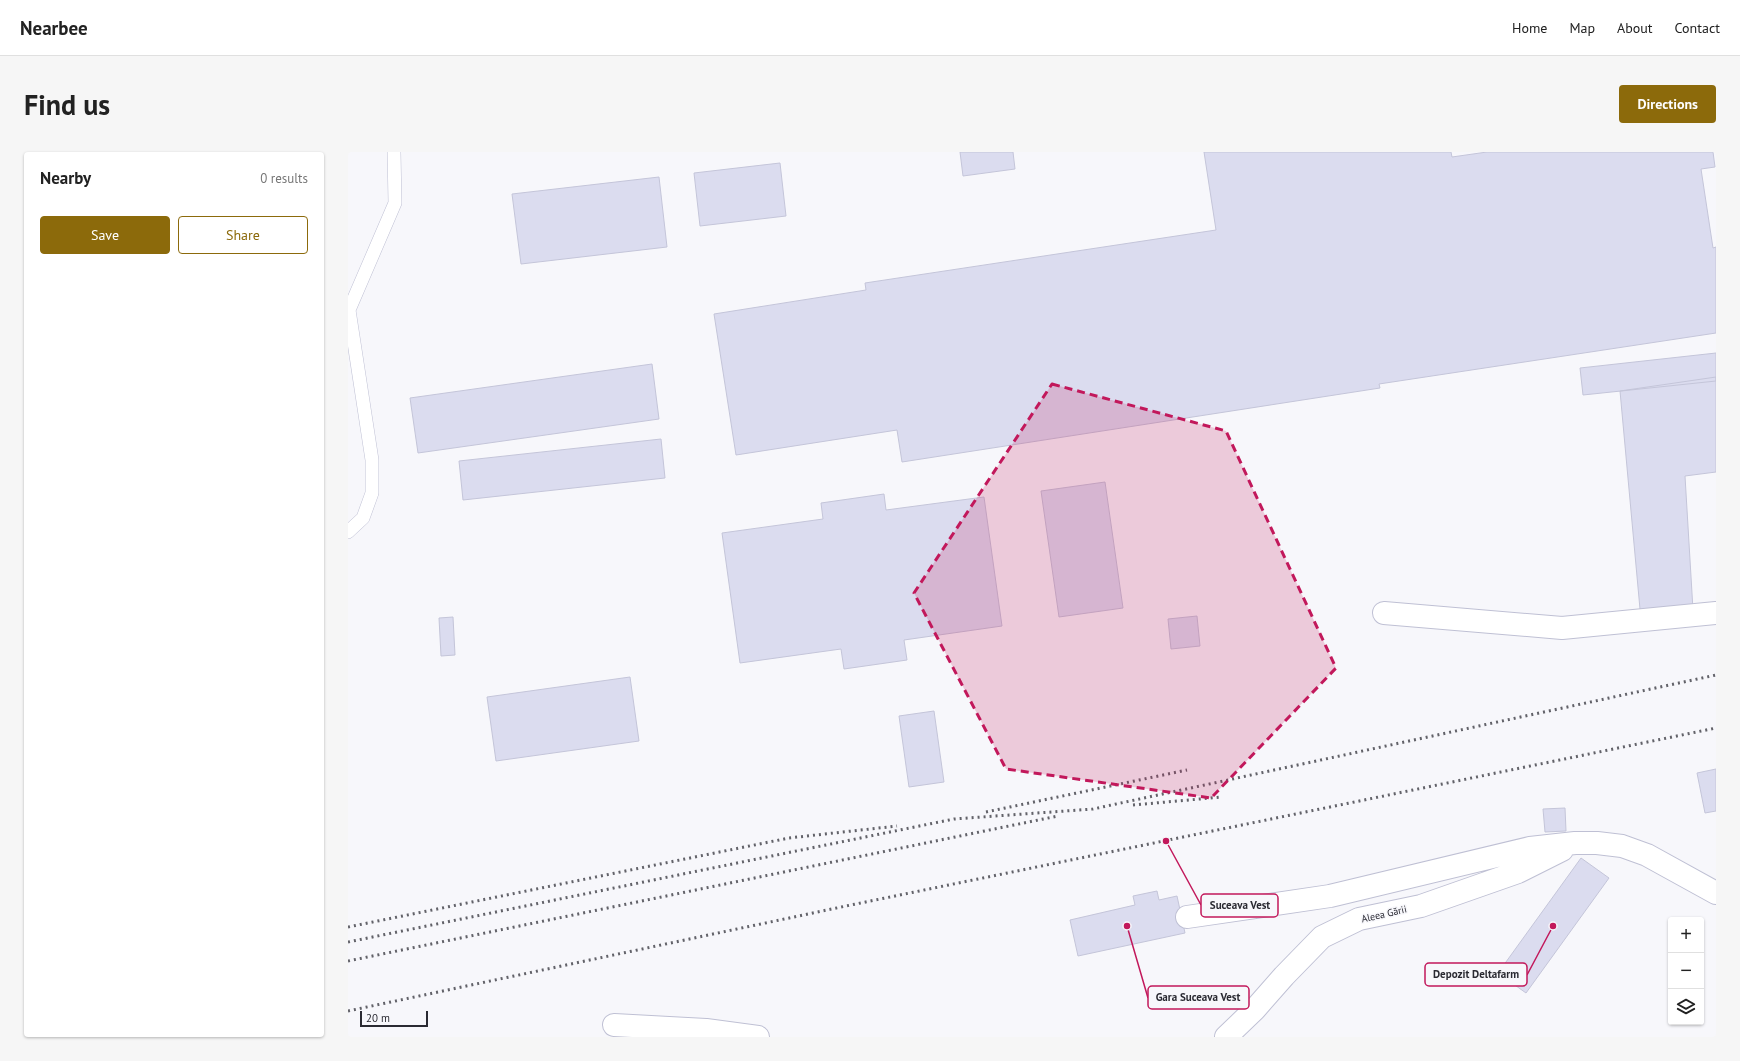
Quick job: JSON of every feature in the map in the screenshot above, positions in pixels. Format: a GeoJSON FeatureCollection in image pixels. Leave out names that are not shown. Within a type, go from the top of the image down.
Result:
{"type":"FeatureCollection","features":[{"type":"Feature","properties":{"kind":"street"},"geometry":{"type":"LineString","coordinates":[[1384,613],[1562,628],[1716,613]]}},
{"type":"Feature","properties":{"kind":"street","name":"Aleea Gării"},"geometry":{"type":"LineString","coordinates":[[1187,918],[1330,896],[1530,848],[1575,843],[1597,843],[1622,846],[1647,855],[1716,893]]}},
{"type":"Feature","properties":{"kind":"street","name":"Aleea Gării"},"geometry":{"type":"LineString","coordinates":[[1226,1037],[1255,1010],[1284,976],[1322,937],[1359,919],[1421,906],[1518,872],[1575,843]]}},
{"type":"Feature","properties":{"kind":"street"},"geometry":{"type":"LineString","coordinates":[[614,1025],[706,1030],[758,1037]]}},
{"type":"Feature","properties":{"kind":"lane"},"geometry":{"type":"LineString","coordinates":[[348,532],[362,518],[372,493],[372,460],[349,310],[395,203],[394,152]]}},
{"type":"Feature","properties":{"kind":"highlighted area"},"geometry":{"type":"Polygon","coordinates":[[[1052,384],[1226,431],[1336,668],[1211,798],[1006,769],[914,593],[1052,384]]]}},
{"type":"Feature","properties":{"kind":"building"},"geometry":{"type":"Polygon","coordinates":[[[960,152],[1013,152],[1015,169],[963,176],[960,152]]]}},
{"type":"Feature","properties":{"kind":"building"},"geometry":{"type":"Polygon","coordinates":[[[1204,152],[1451,152],[1452,157],[1487,152],[1713,152],[1715,167],[1701,169],[1713,248],[1716,247],[1716,333],[1379,384],[1380,388],[902,462],[897,430],[736,455],[714,314],[866,290],[865,283],[1216,230],[1204,152]]]}},
{"type":"Feature","properties":{"kind":"building"},"geometry":{"type":"Polygon","coordinates":[[[780,163],[786,216],[700,226],[694,173],[780,163]]]}},
{"type":"Feature","properties":{"kind":"building"},"geometry":{"type":"Polygon","coordinates":[[[659,177],[667,247],[521,264],[512,194],[659,177]]]}},
{"type":"Feature","properties":{"kind":"building"},"geometry":{"type":"Polygon","coordinates":[[[1716,353],[1716,381],[1583,395],[1580,368],[1716,353]]]}},
{"type":"Feature","properties":{"kind":"building"},"geometry":{"type":"Polygon","coordinates":[[[652,364],[659,419],[418,453],[410,398],[652,364]]]}},
{"type":"Feature","properties":{"kind":"building"},"geometry":{"type":"Polygon","coordinates":[[[1716,377],[1716,472],[1685,476],[1693,610],[1641,620],[1620,391],[1716,377]]]}},
{"type":"Feature","properties":{"kind":"building"},"geometry":{"type":"Polygon","coordinates":[[[661,439],[665,478],[463,500],[459,461],[661,439]]]}},
{"type":"Feature","properties":{"kind":"building"},"geometry":{"type":"Polygon","coordinates":[[[1105,482],[1123,608],[1059,617],[1041,491],[1105,482]]]}},
{"type":"Feature","properties":{"kind":"building"},"geometry":{"type":"Polygon","coordinates":[[[884,494],[886,510],[984,497],[1002,626],[904,640],[907,660],[844,669],[841,649],[740,663],[722,533],[823,519],[821,503],[884,494]]]}},
{"type":"Feature","properties":{"kind":"building"},"geometry":{"type":"Polygon","coordinates":[[[1197,616],[1200,646],[1171,649],[1168,619],[1197,616]]]}},
{"type":"Feature","properties":{"kind":"building"},"geometry":{"type":"Polygon","coordinates":[[[453,617],[455,655],[441,656],[439,618],[453,617]]]}},
{"type":"Feature","properties":{"kind":"building"},"geometry":{"type":"Polygon","coordinates":[[[630,677],[639,741],[496,761],[487,697],[630,677]]]}},
{"type":"Feature","properties":{"kind":"building"},"geometry":{"type":"Polygon","coordinates":[[[934,711],[944,782],[909,787],[899,716],[934,711]]]}},
{"type":"Feature","properties":{"kind":"building"},"geometry":{"type":"Polygon","coordinates":[[[1716,769],[1716,811],[1705,813],[1697,773],[1716,769]]]}},
{"type":"Feature","properties":{"kind":"building"},"geometry":{"type":"Polygon","coordinates":[[[1565,808],[1566,831],[1545,832],[1543,809],[1565,808]]]}},
{"type":"Feature","properties":{"kind":"building"},"geometry":{"type":"Polygon","coordinates":[[[1581,858],[1609,878],[1526,993],[1498,973],[1581,858]]]}},
{"type":"Feature","properties":{"kind":"building"},"geometry":{"type":"Polygon","coordinates":[[[1157,891],[1159,900],[1177,896],[1185,933],[1078,956],[1070,920],[1135,905],[1133,896],[1157,891]]]}},
{"type":"Feature","properties":{"kind":"railway"},"geometry":{"type":"LineString","coordinates":[[348,942],[954,819],[1093,809],[1716,675]]}},
{"type":"Feature","properties":{"kind":"railway"},"geometry":{"type":"LineString","coordinates":[[348,1011],[846,906],[1716,728]]}},
{"type":"Feature","properties":{"kind":"railway"},"geometry":{"type":"LineString","coordinates":[[986,812],[1187,770]]}},
{"type":"Feature","properties":{"kind":"railway"},"geometry":{"type":"LineString","coordinates":[[1133,805],[1222,797]]}},
{"type":"Feature","properties":{"kind":"railway"},"geometry":{"type":"LineString","coordinates":[[348,961],[1058,816]]}},
{"type":"Feature","properties":{"kind":"railway"},"geometry":{"type":"LineString","coordinates":[[348,927],[789,838],[897,826]]}},
{"type":"Feature","properties":{"kind":"place","name":"Suceava Vest"},"geometry":{"type":"Point","coordinates":[1166,841]}},
{"type":"Feature","properties":{"kind":"place","name":"Gara Suceava Vest"},"geometry":{"type":"Point","coordinates":[1127,926]}},
{"type":"Feature","properties":{"kind":"place","name":"Depozit Deltafarm"},"geometry":{"type":"Point","coordinates":[1553,926]}}]}
